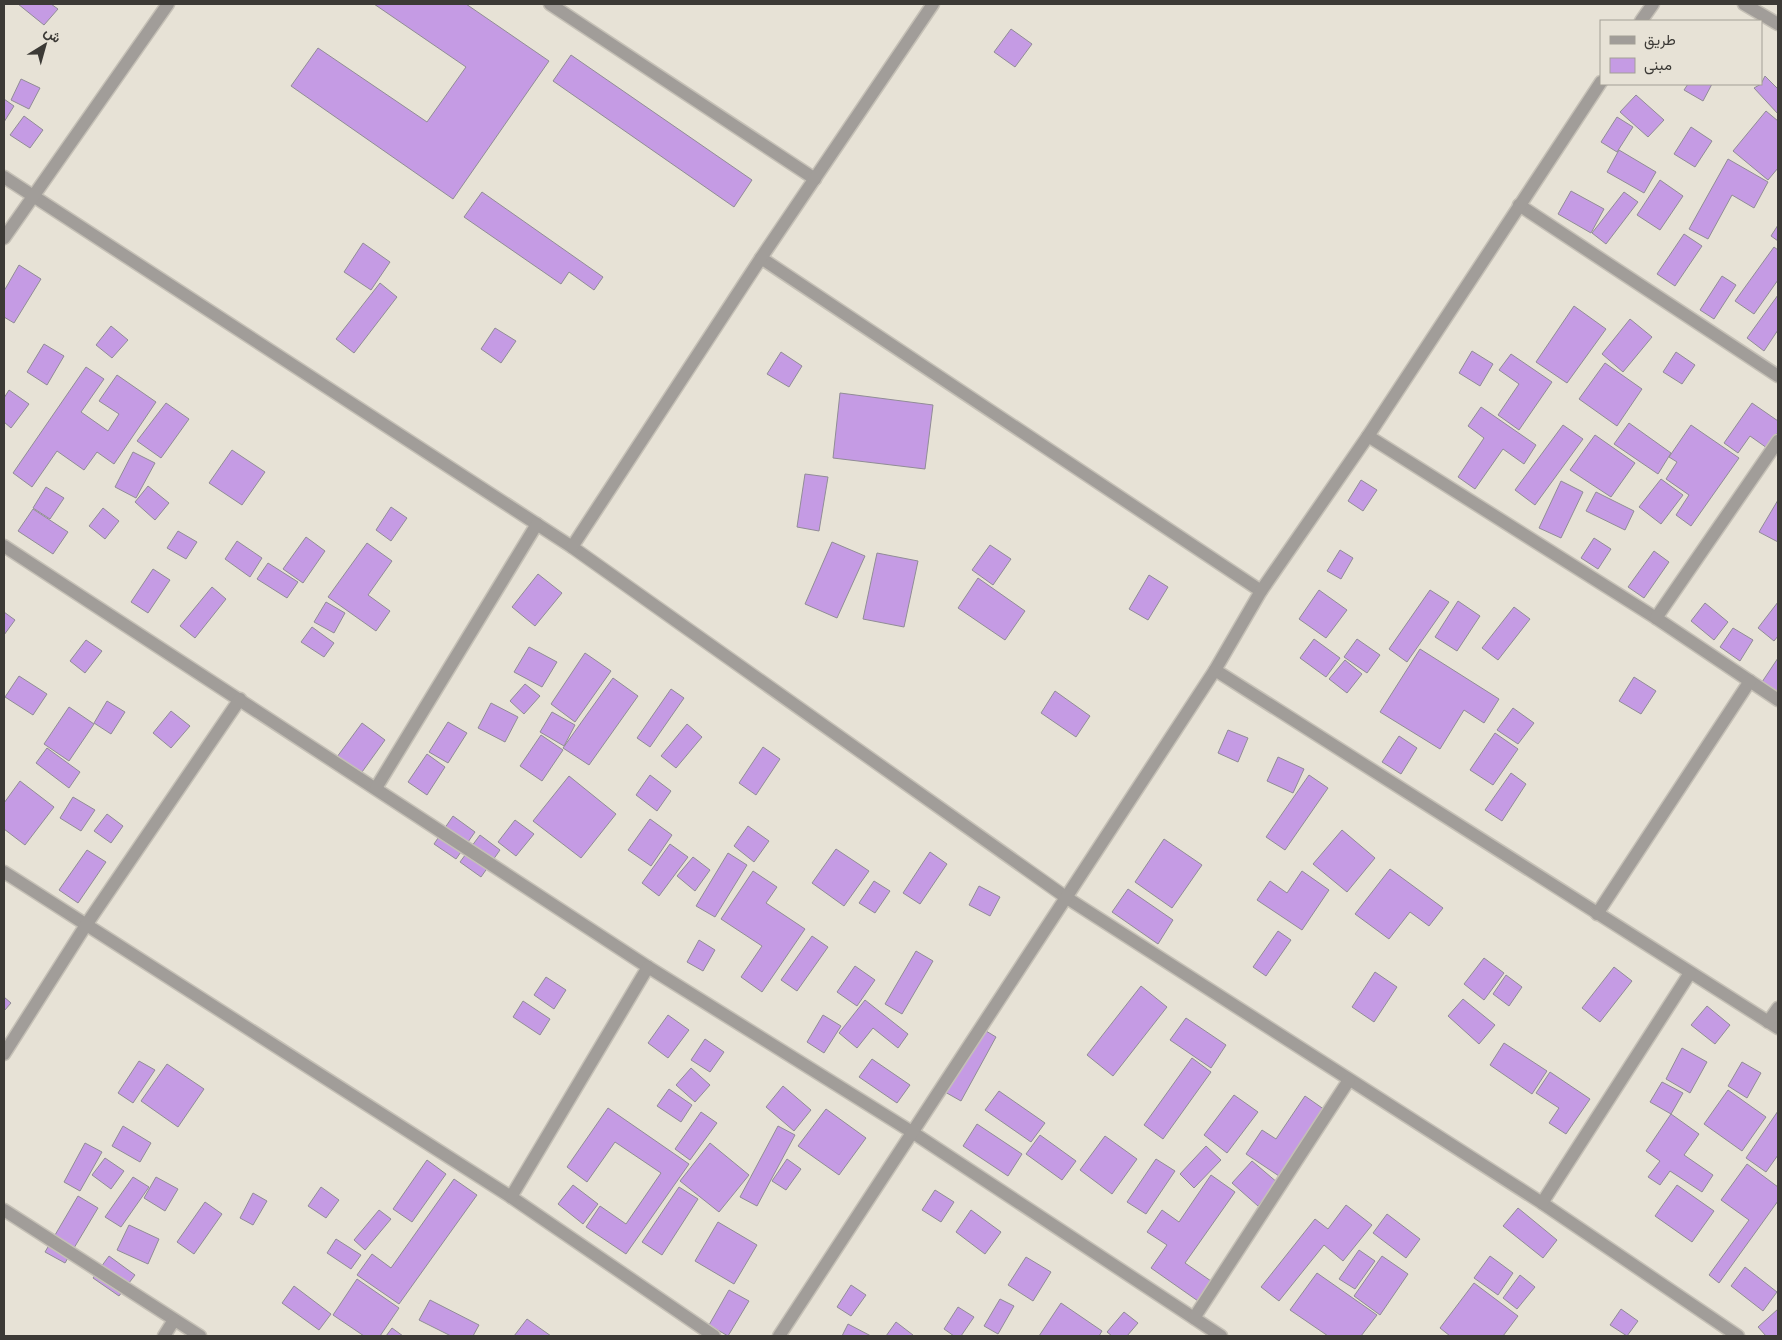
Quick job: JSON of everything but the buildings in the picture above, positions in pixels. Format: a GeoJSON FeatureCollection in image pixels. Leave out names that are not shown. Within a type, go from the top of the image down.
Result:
{"type":"FeatureCollection","features":[{"type":"Feature","properties":{"kind":"street"},"geometry":{"type":"LineString","coordinates":[[4,238],[32,195],[168,4]]}},
{"type":"Feature","properties":{"kind":"street"},"geometry":{"type":"LineString","coordinates":[[550,4],[815,179]]}},
{"type":"Feature","properties":{"kind":"street"},"geometry":{"type":"LineString","coordinates":[[572,546],[761,258],[933,4]]}},
{"type":"Feature","properties":{"kind":"street"},"geometry":{"type":"LineString","coordinates":[[1643,20],[1653,4]]}},
{"type":"Feature","properties":{"kind":"street"},"geometry":{"type":"LineString","coordinates":[[1744,4],[1778,24]]}},
{"type":"Feature","properties":{"kind":"street"},"geometry":{"type":"LineString","coordinates":[[779,1336],[1215,670],[1261,591],[1368,436],[1518,205],[1600,83]]}},
{"type":"Feature","properties":{"kind":"street"},"geometry":{"type":"LineString","coordinates":[[4,177],[572,546],[1067,898],[1542,1202],[1730,1334]]}},
{"type":"Feature","properties":{"kind":"street"},"geometry":{"type":"LineString","coordinates":[[1518,205],[1778,376]]}},
{"type":"Feature","properties":{"kind":"street"},"geometry":{"type":"LineString","coordinates":[[761,258],[1261,591]]}},
{"type":"Feature","properties":{"kind":"street"},"geometry":{"type":"LineString","coordinates":[[1368,436],[1656,618],[1778,700]]}},
{"type":"Feature","properties":{"kind":"street"},"geometry":{"type":"LineString","coordinates":[[1656,618],[1778,441]]}},
{"type":"Feature","properties":{"kind":"street"},"geometry":{"type":"LineString","coordinates":[[376,788],[537,524]]}},
{"type":"Feature","properties":{"kind":"street"},"geometry":{"type":"LineString","coordinates":[[4,546],[648,967],[912,1132],[1220,1336]]}},
{"type":"Feature","properties":{"kind":"street"},"geometry":{"type":"LineString","coordinates":[[1215,670],[1773,1025],[1778,1008]]}},
{"type":"Feature","properties":{"kind":"street"},"geometry":{"type":"LineString","coordinates":[[1597,914],[1750,681]]}},
{"type":"Feature","properties":{"kind":"street"},"geometry":{"type":"LineString","coordinates":[[4,1054],[86,926],[240,699]]}},
{"type":"Feature","properties":{"kind":"street"},"geometry":{"type":"LineString","coordinates":[[4,872],[511,1198],[714,1336]]}},
{"type":"Feature","properties":{"kind":"street"},"geometry":{"type":"LineString","coordinates":[[511,1198],[648,967]]}},
{"type":"Feature","properties":{"kind":"street"},"geometry":{"type":"LineString","coordinates":[[1542,1202],[1690,973]]}},
{"type":"Feature","properties":{"kind":"street"},"geometry":{"type":"LineString","coordinates":[[1194,1318],[1349,1080]]}},
{"type":"Feature","properties":{"kind":"street"},"geometry":{"type":"LineString","coordinates":[[4,1210],[200,1336]]}},
{"type":"Feature","properties":{"kind":"street"},"geometry":{"type":"LineString","coordinates":[[164,1336],[174,1320]]}}]}
